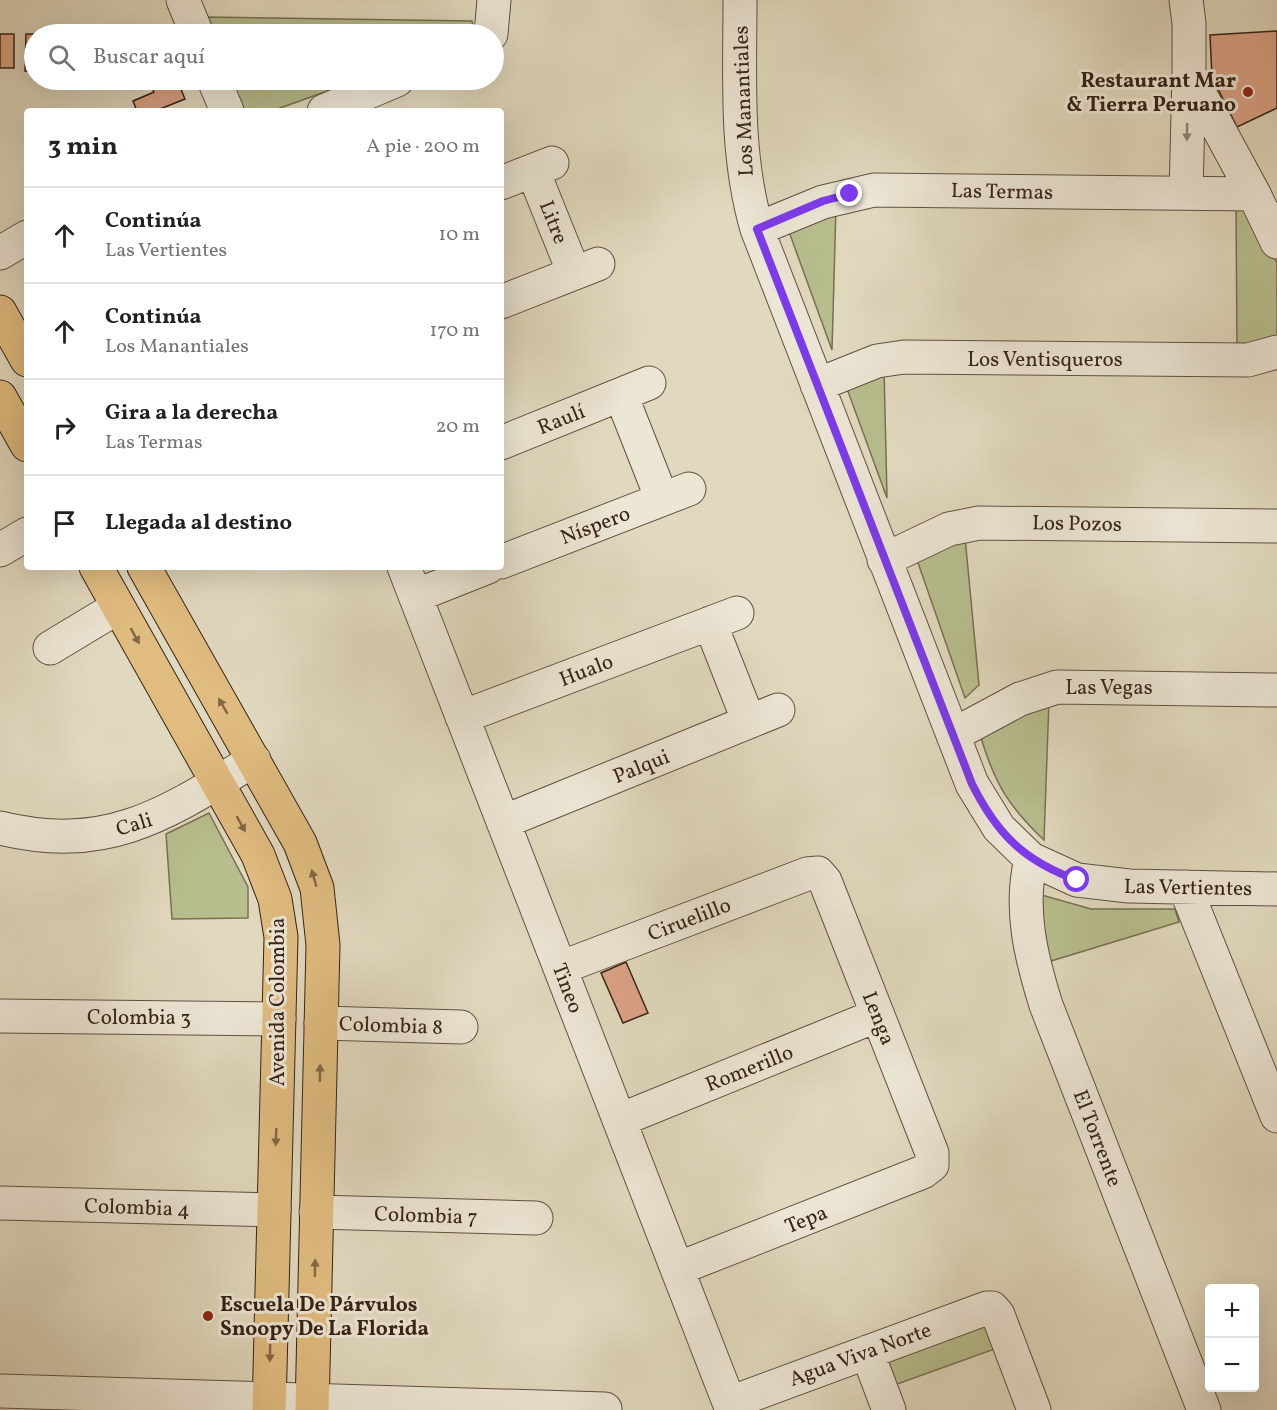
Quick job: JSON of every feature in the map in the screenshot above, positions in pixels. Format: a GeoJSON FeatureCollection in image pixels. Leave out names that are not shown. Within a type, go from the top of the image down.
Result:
{"type":"FeatureCollection","features":[{"type":"Feature","properties":{"kind":"main road"},"geometry":{"type":"LineString","coordinates":[[0,312],[24,355]]}},
{"type":"Feature","properties":{"kind":"main road"},"geometry":{"type":"LineString","coordinates":[[0,397],[24,440]]}},
{"type":"Feature","properties":{"kind":"main road","name":"Avenida Colombia"},"geometry":{"type":"LineString","coordinates":[[98,570],[258,855],[275,899],[281,936],[269,1404]]}},
{"type":"Feature","properties":{"kind":"main road","name":"Avenida Colombia"},"geometry":{"type":"LineString","coordinates":[[146,570],[300,843],[317,888],[322,926],[312,1405]]}},
{"type":"Feature","properties":{"kind":"street"},"geometry":{"type":"LineString","coordinates":[[183,0],[193,24]]}},
{"type":"Feature","properties":{"kind":"street"},"geometry":{"type":"LineString","coordinates":[[492,24],[494,0]]}},
{"type":"Feature","properties":{"kind":"street","name":"Los Manantiales"},"geometry":{"type":"LineString","coordinates":[[740,0],[740,144],[745,183],[757,229],[884,560],[984,807],[999,828],[1031,859]]}},
{"type":"Feature","properties":{"kind":"street"},"geometry":{"type":"LineString","coordinates":[[1186,0],[1189,23],[1186,194]]}},
{"type":"Feature","properties":{"kind":"street"},"geometry":{"type":"LineString","coordinates":[[1189,74],[1254,194],[1277,242]]}},
{"type":"Feature","properties":{"kind":"street"},"geometry":{"type":"LineString","coordinates":[[218,90],[225,108]]}},
{"type":"Feature","properties":{"kind":"street"},"geometry":{"type":"LineString","coordinates":[[331,108],[373,90]]}},
{"type":"Feature","properties":{"kind":"street","name":"Litre"},"geometry":{"type":"LineString","coordinates":[[504,182],[544,166],[586,268],[504,301]]}},
{"type":"Feature","properties":{"kind":"street","name":"Las Termas"},"geometry":{"type":"LineString","coordinates":[[757,229],[823,201],[874,190],[1254,194]]}},
{"type":"Feature","properties":{"kind":"street"},"geometry":{"type":"LineString","coordinates":[[0,253],[24,239]]}},
{"type":"Feature","properties":{"kind":"street","name":"Los Ventisqueros"},"geometry":{"type":"LineString","coordinates":[[817,385],[877,361],[896,358],[1248,360],[1277,352]]}},
{"type":"Feature","properties":{"kind":"street","name":"Raulí"},"geometry":{"type":"LineString","coordinates":[[504,442],[635,389],[676,494]]}},
{"type":"Feature","properties":{"kind":"street","name":"Níspero"},"geometry":{"type":"LineString","coordinates":[[504,561],[676,494]]}},
{"type":"Feature","properties":{"kind":"street","name":"Los Pozos"},"geometry":{"type":"LineString","coordinates":[[884,560],[949,529],[979,523],[1277,526]]}},
{"type":"Feature","properties":{"kind":"street"},"geometry":{"type":"LineString","coordinates":[[0,550],[24,536]]}},
{"type":"Feature","properties":{"kind":"street"},"geometry":{"type":"LineString","coordinates":[[410,581],[472,570]]}},
{"type":"Feature","properties":{"kind":"street","name":"Tineo"},"geometry":{"type":"LineString","coordinates":[[410,581],[731,1407]]}},
{"type":"Feature","properties":{"kind":"street"},"geometry":{"type":"LineString","coordinates":[[50,648],[118,607]]}},
{"type":"Feature","properties":{"kind":"street","name":"Hualo"},"geometry":{"type":"LineString","coordinates":[[462,717],[724,618],[764,716]]}},
{"type":"Feature","properties":{"kind":"street","name":"Las Vegas"},"geometry":{"type":"LineString","coordinates":[[953,735],[1026,696],[1057,687],[1277,690]]}},
{"type":"Feature","properties":{"kind":"street","name":"Palqui"},"geometry":{"type":"LineString","coordinates":[[503,822],[764,716]]}},
{"type":"Feature","properties":{"kind":"street","name":"Cali"},"geometry":{"type":"LineString","coordinates":[[0,828],[67,837],[126,829],[166,813],[254,760]]}},
{"type":"Feature","properties":{"kind":"street","name":"Las Vertientes"},"geometry":{"type":"LineString","coordinates":[[1031,859],[1053,871],[1103,885],[1277,889]]}},
{"type":"Feature","properties":{"kind":"street","name":"El Torrente"},"geometry":{"type":"LineString","coordinates":[[1031,859],[1025,885],[1025,910],[1033,959],[1046,1005],[1204,1410]]}},
{"type":"Feature","properties":{"kind":"street","name":"Ciruelillo"},"geometry":{"type":"LineString","coordinates":[[560,968],[807,874],[818,873]]}},
{"type":"Feature","properties":{"kind":"street","name":"Lenga"},"geometry":{"type":"LineString","coordinates":[[818,873],[825,881],[932,1153],[932,1165]]}},
{"type":"Feature","properties":{"kind":"street"},"geometry":{"type":"LineString","coordinates":[[1185,887],[1277,1116]]}},
{"type":"Feature","properties":{"kind":"street","name":"Romerillo"},"geometry":{"type":"LineString","coordinates":[[620,1120],[878,1015]]}},
{"type":"Feature","properties":{"kind":"street","name":"Colombia 3"},"geometry":{"type":"LineString","coordinates":[[0,1016],[279,1019]]}},
{"type":"Feature","properties":{"kind":"street","name":"Colombia 8"},"geometry":{"type":"LineString","coordinates":[[321,1023],[461,1027]]}},
{"type":"Feature","properties":{"kind":"street","name":"Tepa"},"geometry":{"type":"LineString","coordinates":[[677,1269],[923,1172],[932,1165]]}},
{"type":"Feature","properties":{"kind":"street","name":"Colombia 4"},"geometry":{"type":"LineString","coordinates":[[0,1203],[274,1210]]}},
{"type":"Feature","properties":{"kind":"street","name":"Colombia 7"},"geometry":{"type":"LineString","coordinates":[[316,1212],[536,1218]]}},
{"type":"Feature","properties":{"kind":"street","name":"Agua Viva Norte"},"geometry":{"type":"LineString","coordinates":[[731,1407],[867,1352],[982,1309],[992,1308],[998,1315],[1034,1410]]}},
{"type":"Feature","properties":{"kind":"street"},"geometry":{"type":"LineString","coordinates":[[867,1352],[890,1410]]}},
{"type":"Feature","properties":{"kind":"street"},"geometry":{"type":"LineString","coordinates":[[0,1391],[269,1404],[605,1408]]}},
{"type":"Feature","properties":{"kind":"green space"},"geometry":{"type":"Polygon","coordinates":[[[204,17],[472,21],[473,24],[207,24],[204,17]]]}},
{"type":"Feature","properties":{"kind":"green space"},"geometry":{"type":"Polygon","coordinates":[[[234,90],[330,90],[280,108],[242,108],[234,90]]]}},
{"type":"Feature","properties":{"kind":"green space"},"geometry":{"type":"Polygon","coordinates":[[[1236,206],[1250,207],[1277,263],[1277,343],[1237,350],[1236,206]]]}},
{"type":"Feature","properties":{"kind":"green space"},"geometry":{"type":"Polygon","coordinates":[[[836,207],[832,350],[788,229],[836,207]]]}},
{"type":"Feature","properties":{"kind":"green space"},"geometry":{"type":"Polygon","coordinates":[[[884,368],[887,498],[846,386],[884,368]]]}},
{"type":"Feature","properties":{"kind":"green space"},"geometry":{"type":"Polygon","coordinates":[[[965,537],[979,685],[965,698],[916,557],[965,537]]]}},
{"type":"Feature","properties":{"kind":"green space"},"geometry":{"type":"Polygon","coordinates":[[[1049,700],[1044,840],[1021,817],[1005,794],[992,769],[981,738],[1049,700]]]}},
{"type":"Feature","properties":{"kind":"green space"},"geometry":{"type":"Polygon","coordinates":[[[209,813],[248,887],[248,918],[172,919],[166,834],[209,813]]]}},
{"type":"Feature","properties":{"kind":"green space"},"geometry":{"type":"Polygon","coordinates":[[[1031,892],[1091,909],[1175,909],[1179,922],[1051,961],[1036,928],[1031,892]]]}},
{"type":"Feature","properties":{"kind":"green space"},"geometry":{"type":"Polygon","coordinates":[[[979,1316],[1003,1346],[889,1387],[887,1350],[979,1316]]]}},
{"type":"Feature","properties":{"kind":"building","name":"Restaurant Mar & Tierra Peruano"},"geometry":{"type":"Polygon","coordinates":[[[1277,31],[1277,108],[1237,127],[1212,77],[1210,35],[1277,31]]]}},
{"type":"Feature","properties":{"kind":"building"},"geometry":{"type":"Polygon","coordinates":[[[0,34],[14,34],[14,68],[0,68],[0,34]]]}},
{"type":"Feature","properties":{"kind":"building"},"geometry":{"type":"Polygon","coordinates":[[[153,90],[181,90],[185,99],[162,108],[136,108],[133,101],[154,92],[153,90]]]}},
{"type":"Feature","properties":{"kind":"building"},"geometry":{"type":"Polygon","coordinates":[[[626,962],[648,1013],[623,1023],[601,973],[626,962]]]}},
{"type":"Feature","properties":{"kind":"place","name":"Restaurant Mar & Tierra Peruano"},"geometry":{"type":"Point","coordinates":[1248,92]}},
{"type":"Feature","properties":{"kind":"place","name":"Escuela De Párvulos Snoopy De La Florida"},"geometry":{"type":"Point","coordinates":[208,1316]}},
{"type":"Feature","properties":{"kind":"route"},"geometry":{"type":"LineString","coordinates":[[850,194],[823,201],[757,229],[972,784],[984,807],[1014,845],[1031,859],[1077,880]]}}]}
